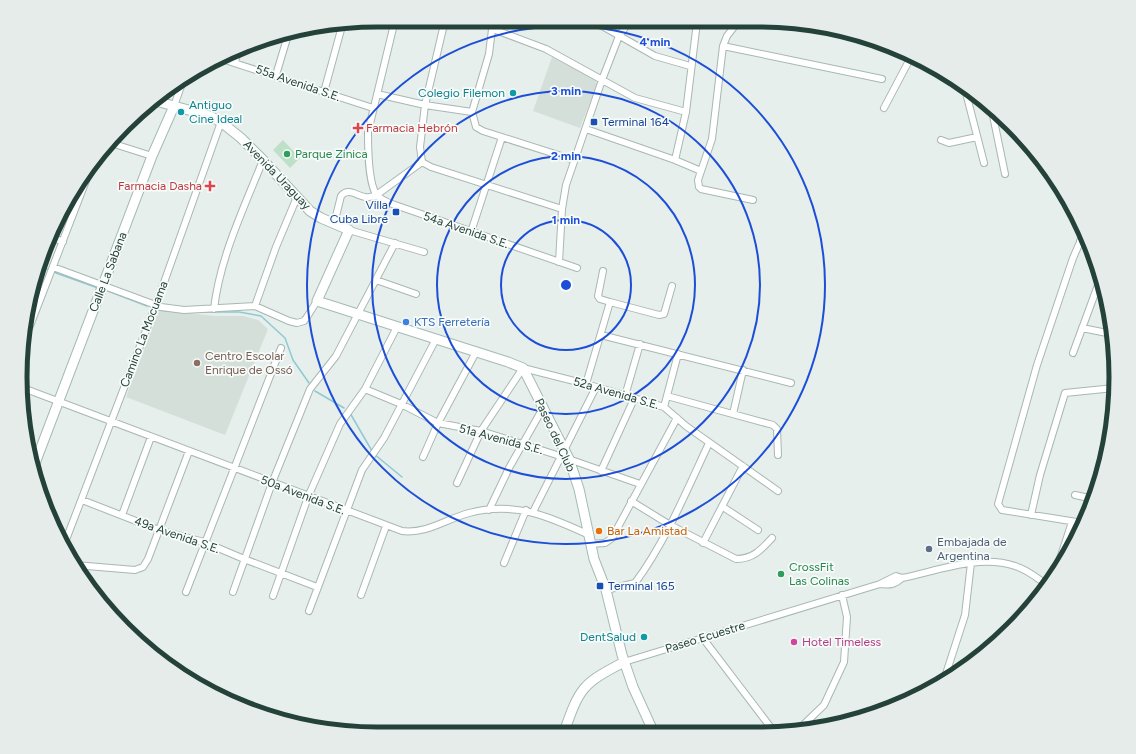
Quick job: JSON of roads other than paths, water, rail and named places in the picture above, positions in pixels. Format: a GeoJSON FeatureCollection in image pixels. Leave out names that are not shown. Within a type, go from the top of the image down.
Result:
{"type":"FeatureCollection","features":[{"type":"Feature","properties":{"kind":"street"},"geometry":{"type":"LineString","coordinates":[[376,194],[373,185],[368,149],[368,132],[393,27]]}},
{"type":"Feature","properties":{"kind":"street"},"geometry":{"type":"LineString","coordinates":[[422,162],[420,147],[425,105],[444,27]]}},
{"type":"Feature","properties":{"kind":"street"},"geometry":{"type":"LineString","coordinates":[[604,27],[655,56],[690,66]]}},
{"type":"Feature","properties":{"kind":"street"},"geometry":{"type":"LineString","coordinates":[[559,262],[562,209],[566,185],[602,80],[619,36],[625,27]]}},
{"type":"Feature","properties":{"kind":"street"},"geometry":{"type":"LineString","coordinates":[[675,160],[686,112],[690,66],[696,27]]}},
{"type":"Feature","properties":{"kind":"street"},"geometry":{"type":"LineString","coordinates":[[734,27],[727,36],[723,46],[712,139],[698,180],[699,187],[701,189],[753,200]]}},
{"type":"Feature","properties":{"kind":"street"},"geometry":{"type":"LineString","coordinates":[[324,92],[341,29]]}},
{"type":"Feature","properties":{"kind":"street"},"geometry":{"type":"LineString","coordinates":[[574,160],[476,127],[472,112],[489,54],[493,29],[546,49],[635,98],[686,112]]}},
{"type":"Feature","properties":{"kind":"street"},"geometry":{"type":"LineString","coordinates":[[276,75],[287,39]]}},
{"type":"Feature","properties":{"kind":"street"},"geometry":{"type":"LineString","coordinates":[[723,46],[882,79]]}},
{"type":"Feature","properties":{"kind":"street"},"geometry":{"type":"LineString","coordinates":[[235,62],[236,57]]}},
{"type":"Feature","properties":{"kind":"street","name":"55a Avenida S.E."},"geometry":{"type":"LineString","coordinates":[[228,60],[373,108]]}},
{"type":"Feature","properties":{"kind":"street"},"geometry":{"type":"LineString","coordinates":[[884,108],[909,61]]}},
{"type":"Feature","properties":{"kind":"street","name":"Calle La Sabana"},"geometry":{"type":"LineString","coordinates":[[37,458],[152,156],[181,88]]}},
{"type":"Feature","properties":{"kind":"street"},"geometry":{"type":"LineString","coordinates":[[377,94],[425,105],[472,112]]}},
{"type":"Feature","properties":{"kind":"street"},"geometry":{"type":"LineString","coordinates":[[967,95],[984,163]]}},
{"type":"Feature","properties":{"kind":"street","name":"Avenida Uraguay"},"geometry":{"type":"LineString","coordinates":[[160,102],[210,116],[221,122],[241,138],[310,211],[349,230],[424,252]]}},
{"type":"Feature","properties":{"kind":"street"},"geometry":{"type":"LineString","coordinates":[[993,117],[1005,174]]}},
{"type":"Feature","properties":{"kind":"street","name":"Camino La Mocuama"},"geometry":{"type":"LineString","coordinates":[[67,539],[155,305],[221,122]]}},
{"type":"Feature","properties":{"kind":"street"},"geometry":{"type":"LineString","coordinates":[[586,129],[675,160],[701,171]]}},
{"type":"Feature","properties":{"kind":"street"},"geometry":{"type":"LineString","coordinates":[[471,232],[502,137]]}},
{"type":"Feature","properties":{"kind":"street"},"geometry":{"type":"LineString","coordinates":[[942,140],[950,143],[977,137]]}},
{"type":"Feature","properties":{"kind":"street"},"geometry":{"type":"LineString","coordinates":[[116,144],[152,156]]}},
{"type":"Feature","properties":{"kind":"street"},"geometry":{"type":"LineString","coordinates":[[214,309],[217,283],[224,261],[263,160]]}},
{"type":"Feature","properties":{"kind":"street"},"geometry":{"type":"LineString","coordinates":[[422,162],[431,167],[562,209]]}},
{"type":"Feature","properties":{"kind":"street"},"geometry":{"type":"LineString","coordinates":[[334,224],[341,196],[344,192],[347,191],[366,198],[376,194],[422,162]]}},
{"type":"Feature","properties":{"kind":"street","name":"54a Avenida S.E."},"geometry":{"type":"LineString","coordinates":[[376,194],[383,200],[398,206],[577,268]]}},
{"type":"Feature","properties":{"kind":"street"},"geometry":{"type":"LineString","coordinates":[[32,322],[63,242],[77,197]]}},
{"type":"Feature","properties":{"kind":"street"},"geometry":{"type":"LineString","coordinates":[[255,306],[276,247],[297,197]]}},
{"type":"Feature","properties":{"kind":"street"},"geometry":{"type":"LineString","coordinates":[[53,267],[155,305],[184,310],[255,306],[297,323],[304,321],[317,301],[349,230]]}},
{"type":"Feature","properties":{"kind":"street"},"geometry":{"type":"LineString","coordinates":[[56,239],[63,242]]}},
{"type":"Feature","properties":{"kind":"street"},"geometry":{"type":"LineString","coordinates":[[1077,522],[1002,510],[998,506],[998,499],[1037,365],[1080,241]]}},
{"type":"Feature","properties":{"kind":"street"},"geometry":{"type":"LineString","coordinates":[[233,592],[272,483],[310,389],[336,356],[357,313],[395,243]]}},
{"type":"Feature","properties":{"kind":"street"},"geometry":{"type":"LineString","coordinates":[[602,271],[598,296],[600,299],[659,315],[664,314],[672,286]]}},
{"type":"Feature","properties":{"kind":"street"},"geometry":{"type":"LineString","coordinates":[[376,280],[416,294]]}},
{"type":"Feature","properties":{"kind":"street"},"geometry":{"type":"LineString","coordinates":[[1074,353],[1097,288]]}},
{"type":"Feature","properties":{"kind":"street"},"geometry":{"type":"LineString","coordinates":[[317,301],[523,368],[481,431],[457,483]]}},
{"type":"Feature","properties":{"kind":"street"},"geometry":{"type":"LineString","coordinates":[[586,384],[610,302]]}},
{"type":"Feature","properties":{"kind":"street"},"geometry":{"type":"LineString","coordinates":[[273,596],[308,497],[340,424],[365,389],[397,327]]}},
{"type":"Feature","properties":{"kind":"street"},"geometry":{"type":"LineString","coordinates":[[1082,328],[1106,333]]}},
{"type":"Feature","properties":{"kind":"street"},"geometry":{"type":"LineString","coordinates":[[601,335],[791,383]]}},
{"type":"Feature","properties":{"kind":"street"},"geometry":{"type":"LineString","coordinates":[[309,611],[362,470],[384,438],[436,339]]}},
{"type":"Feature","properties":{"kind":"street"},"geometry":{"type":"LineString","coordinates":[[625,396],[640,344]]}},
{"type":"Feature","properties":{"kind":"street"},"geometry":{"type":"LineString","coordinates":[[186,592],[204,542],[281,348]]}},
{"type":"Feature","properties":{"kind":"street"},"geometry":{"type":"LineString","coordinates":[[423,456],[438,423],[476,352]]}},
{"type":"Feature","properties":{"kind":"street"},"geometry":{"type":"LineString","coordinates":[[664,407],[678,354]]}},
{"type":"Feature","properties":{"kind":"street","name":"52a Avenida S.E."},"geometry":{"type":"LineString","coordinates":[[523,368],[586,384],[664,407],[709,443],[778,491]]}},
{"type":"Feature","properties":{"kind":"street","name":"Paseo del Club"},"geometry":{"type":"LineString","coordinates":[[523,368],[565,455],[579,489],[590,544],[606,590],[624,662],[633,688],[651,727]]}},
{"type":"Feature","properties":{"kind":"street"},"geometry":{"type":"LineString","coordinates":[[733,414],[743,370]]}},
{"type":"Feature","properties":{"kind":"street"},"geometry":{"type":"LineString","coordinates":[[533,512],[565,455],[596,387]]}},
{"type":"Feature","properties":{"kind":"street","name":"51a Avenida S.E."},"geometry":{"type":"LineString","coordinates":[[365,389],[401,404],[438,423],[481,431],[522,444],[565,455],[601,471],[640,484]]}},
{"type":"Feature","properties":{"kind":"street"},"geometry":{"type":"LineString","coordinates":[[1031,515],[1040,476],[1065,393],[1108,389]]}},
{"type":"Feature","properties":{"kind":"street","name":"50a Avenida S.E."},"geometry":{"type":"LineString","coordinates":[[28,390],[402,532],[419,532],[469,513],[511,509],[533,512],[588,534]]}},
{"type":"Feature","properties":{"kind":"street"},"geometry":{"type":"LineString","coordinates":[[667,396],[773,425],[777,429],[778,455]]}},
{"type":"Feature","properties":{"kind":"street"},"geometry":{"type":"LineString","coordinates":[[601,471],[634,399]]}},
{"type":"Feature","properties":{"kind":"street"},"geometry":{"type":"LineString","coordinates":[[489,510],[522,444],[543,408]]}},
{"type":"Feature","properties":{"kind":"street"},"geometry":{"type":"LineString","coordinates":[[590,544],[605,544],[612,538],[677,418]]}},
{"type":"Feature","properties":{"kind":"street"},"geometry":{"type":"LineString","coordinates":[[122,515],[151,437]]}},
{"type":"Feature","properties":{"kind":"street"},"geometry":{"type":"LineString","coordinates":[[606,590],[635,583],[644,571],[670,525],[709,443]]}},
{"type":"Feature","properties":{"kind":"street"},"geometry":{"type":"LineString","coordinates":[[83,566],[135,570],[143,567],[148,558],[189,451]]}},
{"type":"Feature","properties":{"kind":"street"},"geometry":{"type":"LineString","coordinates":[[703,543],[743,466]]}},
{"type":"Feature","properties":{"kind":"street"},"geometry":{"type":"LineString","coordinates":[[1075,495],[1087,498]]}},
{"type":"Feature","properties":{"kind":"street","name":"49a Avenida S.E."},"geometry":{"type":"LineString","coordinates":[[82,500],[159,530],[204,542],[244,560],[317,587]]}},
{"type":"Feature","properties":{"kind":"street"},"geometry":{"type":"LineString","coordinates":[[631,501],[670,525],[736,560],[753,556],[772,538]]}},
{"type":"Feature","properties":{"kind":"street"},"geometry":{"type":"LineString","coordinates":[[723,507],[758,530]]}},
{"type":"Feature","properties":{"kind":"street"},"geometry":{"type":"LineString","coordinates":[[504,562],[526,510]]}},
{"type":"Feature","properties":{"kind":"street"},"geometry":{"type":"LineString","coordinates":[[1062,551],[1072,522]]}},
{"type":"Feature","properties":{"kind":"street"},"geometry":{"type":"LineString","coordinates":[[361,596],[386,526]]}},
{"type":"Feature","properties":{"kind":"street","name":"Paseo Ecuestre"},"geometry":{"type":"LineString","coordinates":[[566,727],[573,707],[584,687],[595,677],[624,662],[880,584],[891,577],[902,578],[971,563],[1003,562],[1017,566],[1033,574],[1043,582]]}},
{"type":"Feature","properties":{"kind":"street"},"geometry":{"type":"LineString","coordinates":[[947,672],[965,615],[971,563]]}},
{"type":"Feature","properties":{"kind":"street"},"geometry":{"type":"LineString","coordinates":[[804,724],[824,705],[844,662],[847,617],[842,595]]}},
{"type":"Feature","properties":{"kind":"street"},"geometry":{"type":"LineString","coordinates":[[702,637],[771,726]]}},
{"type":"Feature","properties":{"kind":"waterway"},"geometry":{"type":"LineString","coordinates":[[45,268],[49,270]]}},
{"type":"Feature","properties":{"kind":"waterway"},"geometry":{"type":"LineString","coordinates":[[56,273],[98,288]]}},
{"type":"Feature","properties":{"kind":"waterway"},"geometry":{"type":"LineString","coordinates":[[108,291],[147,306]]}},
{"type":"Feature","properties":{"kind":"waterway"},"geometry":{"type":"LineString","coordinates":[[159,310],[167,311]]}},
{"type":"Feature","properties":{"kind":"waterway"},"geometry":{"type":"LineString","coordinates":[[195,312],[239,312],[261,316],[285,338],[293,360],[309,383]]}},
{"type":"Feature","properties":{"kind":"waterway"},"geometry":{"type":"LineString","coordinates":[[315,391],[344,408]]}},
{"type":"Feature","properties":{"kind":"waterway"},"geometry":{"type":"LineString","coordinates":[[350,413],[372,451]]}},
{"type":"Feature","properties":{"kind":"waterway"},"geometry":{"type":"LineString","coordinates":[[374,454],[402,477]]}},
{"type":"Feature","properties":{"kind":"place","name":"Colegio Filemon"},"geometry":{"type":"Point","coordinates":[513,93]}},
{"type":"Feature","properties":{"kind":"place","name":"Antiguo Cine Ideal"},"geometry":{"type":"Point","coordinates":[181,112]}},
{"type":"Feature","properties":{"kind":"place","name":"Terminal 164"},"geometry":{"type":"Point","coordinates":[594,122]}},
{"type":"Feature","properties":{"kind":"place","name":"Farmacia Hebrón"},"geometry":{"type":"Point","coordinates":[358,128]}},
{"type":"Feature","properties":{"kind":"place","name":"Parque Zinica"},"geometry":{"type":"Point","coordinates":[287,154]}},
{"type":"Feature","properties":{"kind":"place","name":"Farmacia Dasha"},"geometry":{"type":"Point","coordinates":[210,186]}},
{"type":"Feature","properties":{"kind":"place","name":"Villa Cuba Libre"},"geometry":{"type":"Point","coordinates":[396,212]}},
{"type":"Feature","properties":{"kind":"place","name":"KTS Ferretería"},"geometry":{"type":"Point","coordinates":[406,322]}},
{"type":"Feature","properties":{"kind":"place","name":"Centro Escolar Enrique de Ossó"},"geometry":{"type":"Point","coordinates":[197,363]}},
{"type":"Feature","properties":{"kind":"place","name":"Bar La Amistad"},"geometry":{"type":"Point","coordinates":[599,531]}},
{"type":"Feature","properties":{"kind":"place","name":"Embajada de Argentina"},"geometry":{"type":"Point","coordinates":[929,549]}},
{"type":"Feature","properties":{"kind":"place","name":"CrossFit Las Colinas"},"geometry":{"type":"Point","coordinates":[781,574]}},
{"type":"Feature","properties":{"kind":"place","name":"Terminal 165"},"geometry":{"type":"Point","coordinates":[600,586]}},
{"type":"Feature","properties":{"kind":"place","name":"DentSalud"},"geometry":{"type":"Point","coordinates":[644,637]}},
{"type":"Feature","properties":{"kind":"place","name":"Hotel Timeless"},"geometry":{"type":"Point","coordinates":[794,642]}}]}
